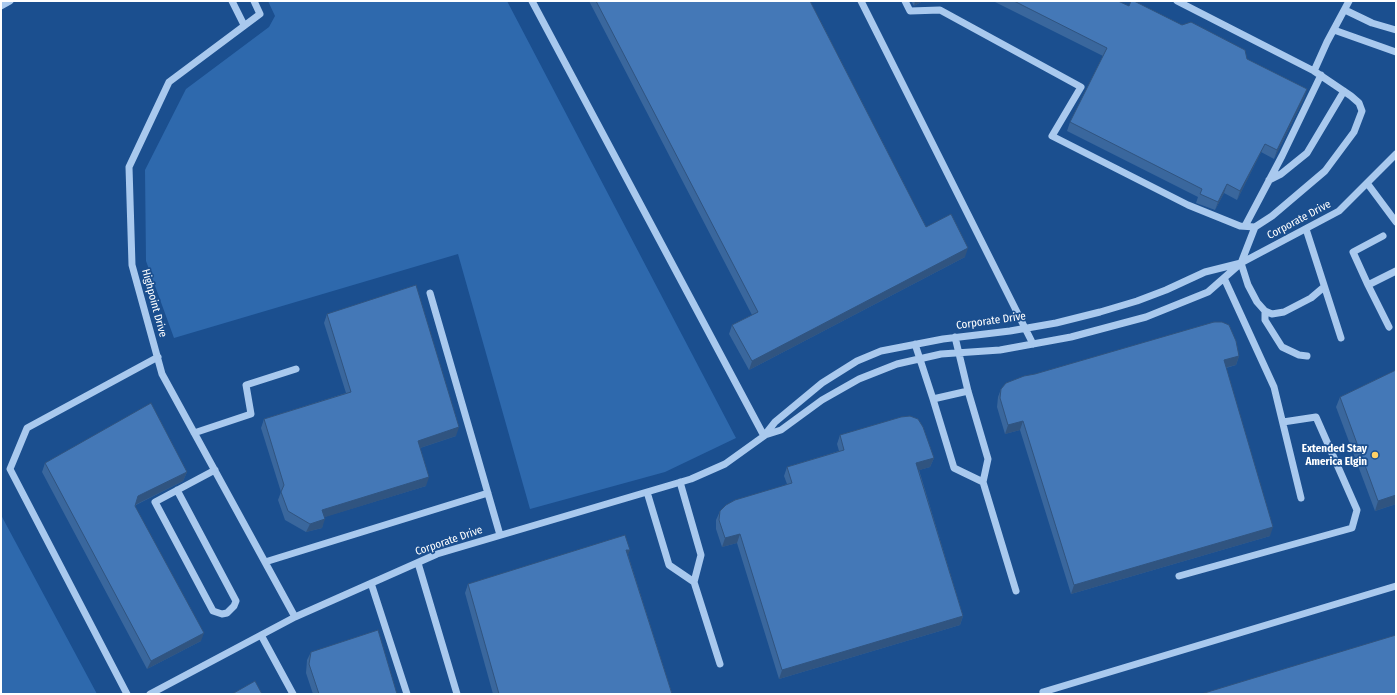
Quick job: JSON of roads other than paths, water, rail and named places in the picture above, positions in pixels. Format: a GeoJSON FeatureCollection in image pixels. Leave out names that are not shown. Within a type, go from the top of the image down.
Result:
{"type":"FeatureCollection","features":[{"type":"Feature","properties":{"kind":"street"},"geometry":{"type":"LineString","coordinates":[[1,6],[10,1]]}},
{"type":"Feature","properties":{"kind":"street"},"geometry":{"type":"LineString","coordinates":[[232,1],[244,25]]}},
{"type":"Feature","properties":{"kind":"street","name":"Highpoint Drive"},"geometry":{"type":"LineString","coordinates":[[254,1],[260,14],[169,82],[129,167],[132,265],[162,374],[295,617]]}},
{"type":"Feature","properties":{"kind":"street"},"geometry":{"type":"LineString","coordinates":[[532,1],[764,436]]}},
{"type":"Feature","properties":{"kind":"street"},"geometry":{"type":"LineString","coordinates":[[861,1],[1033,344]]}},
{"type":"Feature","properties":{"kind":"street"},"geometry":{"type":"LineString","coordinates":[[905,1],[910,11],[940,10],[1081,87],[1052,136],[1188,205],[1240,226],[1255,227]]}},
{"type":"Feature","properties":{"kind":"street"},"geometry":{"type":"LineString","coordinates":[[1177,1],[1314,71],[1359,103],[1362,111],[1354,132],[1324,171],[1272,216],[1255,227],[1240,263],[1248,285],[1257,302],[1265,311],[1272,314],[1284,312],[1311,298],[1324,288]]}},
{"type":"Feature","properties":{"kind":"street"},"geometry":{"type":"LineString","coordinates":[[1314,71],[1349,1]]}},
{"type":"Feature","properties":{"kind":"street"},"geometry":{"type":"LineString","coordinates":[[1345,10],[1372,23],[1396,30]]}},
{"type":"Feature","properties":{"kind":"street"},"geometry":{"type":"LineString","coordinates":[[1334,30],[1396,52]]}},
{"type":"Feature","properties":{"kind":"street"},"geometry":{"type":"LineString","coordinates":[[1245,226],[1321,75]]}},
{"type":"Feature","properties":{"kind":"street"},"geometry":{"type":"LineString","coordinates":[[1269,180],[1281,174],[1307,153],[1344,91]]}},
{"type":"Feature","properties":{"kind":"street","name":"Corporate Drive"},"geometry":{"type":"LineString","coordinates":[[150,694],[295,617],[437,554],[692,479],[725,464],[764,436],[775,422],[822,383],[851,365],[881,351],[955,337],[1056,323],[1100,312],[1144,298],[1205,272],[1240,263],[1339,211],[1396,154]]}},
{"type":"Feature","properties":{"kind":"street"},"geometry":{"type":"LineString","coordinates":[[1367,183],[1396,222]]}},
{"type":"Feature","properties":{"kind":"street"},"geometry":{"type":"LineString","coordinates":[[1306,229],[1324,288],[1342,338]]}},
{"type":"Feature","properties":{"kind":"street"},"geometry":{"type":"LineString","coordinates":[[1383,236],[1353,252],[1389,328]]}},
{"type":"Feature","properties":{"kind":"street","name":"Corporate Drive"},"geometry":{"type":"LineString","coordinates":[[764,436],[781,430],[822,400],[859,379],[897,364],[941,354],[1000,350],[1071,337],[1146,317],[1208,292],[1240,263]]}},
{"type":"Feature","properties":{"kind":"street"},"geometry":{"type":"LineString","coordinates":[[1368,284],[1396,271]]}},
{"type":"Feature","properties":{"kind":"street"},"geometry":{"type":"LineString","coordinates":[[1224,278],[1274,388],[1301,498]]}},
{"type":"Feature","properties":{"kind":"street"},"geometry":{"type":"LineString","coordinates":[[430,293],[500,535]]}},
{"type":"Feature","properties":{"kind":"street"},"geometry":{"type":"LineString","coordinates":[[1265,311],[1266,320],[1282,347],[1299,355],[1307,356]]}},
{"type":"Feature","properties":{"kind":"street"},"geometry":{"type":"LineString","coordinates":[[955,337],[968,391],[988,459],[983,482],[1016,591]]}},
{"type":"Feature","properties":{"kind":"street"},"geometry":{"type":"LineString","coordinates":[[915,344],[934,399],[954,468],[983,482]]}},
{"type":"Feature","properties":{"kind":"street"},"geometry":{"type":"LineString","coordinates":[[127,694],[10,469],[27,428],[158,357]]}},
{"type":"Feature","properties":{"kind":"street"},"geometry":{"type":"LineString","coordinates":[[194,433],[252,414],[246,385],[296,369]]}},
{"type":"Feature","properties":{"kind":"street"},"geometry":{"type":"LineString","coordinates":[[934,399],[968,391]]}},
{"type":"Feature","properties":{"kind":"street"},"geometry":{"type":"LineString","coordinates":[[1179,576],[1352,528],[1357,510],[1316,417],[1283,422]]}},
{"type":"Feature","properties":{"kind":"street"},"geometry":{"type":"LineString","coordinates":[[177,490],[236,601],[234,606],[227,613],[222,614],[213,611],[156,502],[177,490],[214,470]]}},
{"type":"Feature","properties":{"kind":"street"},"geometry":{"type":"LineString","coordinates":[[680,482],[701,555],[694,582],[720,664]]}},
{"type":"Feature","properties":{"kind":"street"},"geometry":{"type":"LineString","coordinates":[[647,492],[670,565],[694,582]]}},
{"type":"Feature","properties":{"kind":"street"},"geometry":{"type":"LineString","coordinates":[[265,562],[488,493]]}},
{"type":"Feature","properties":{"kind":"street"},"geometry":{"type":"LineString","coordinates":[[418,562],[457,694]]}},
{"type":"Feature","properties":{"kind":"street"},"geometry":{"type":"LineString","coordinates":[[371,583],[407,694]]}},
{"type":"Feature","properties":{"kind":"street"},"geometry":{"type":"LineString","coordinates":[[1044,694],[1043,692],[1051,689],[1396,586]]}},
{"type":"Feature","properties":{"kind":"street"},"geometry":{"type":"LineString","coordinates":[[260,635],[293,694]]}},
{"type":"Feature","properties":{"kind":"place","name":"Extended Stay America Elgin"},"geometry":{"type":"Point","coordinates":[1375,455]}}]}
